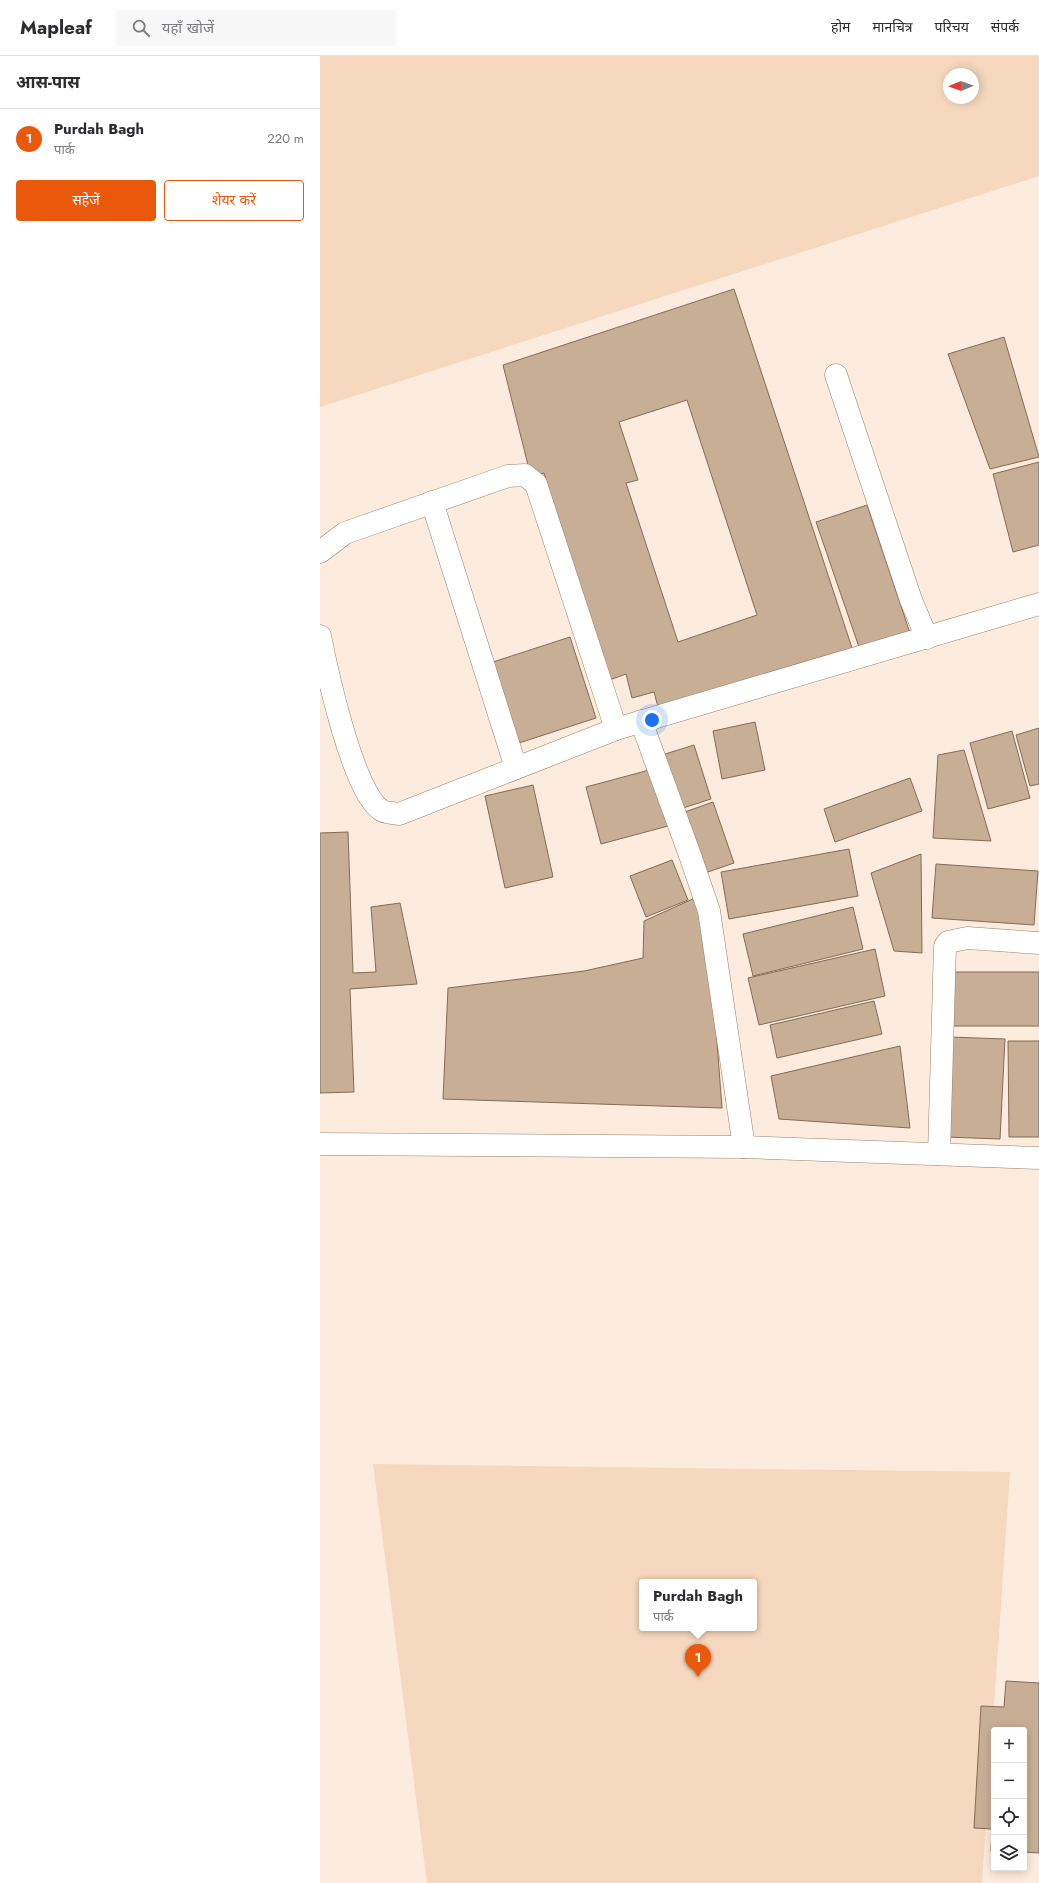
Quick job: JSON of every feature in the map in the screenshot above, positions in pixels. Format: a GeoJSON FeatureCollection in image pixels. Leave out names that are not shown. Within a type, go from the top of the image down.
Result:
{"type":"FeatureCollection","features":[{"type":"Feature","properties":{"kind":"street"},"geometry":{"type":"LineString","coordinates":[[836,375],[911,600],[927,638]]}},
{"type":"Feature","properties":{"kind":"street"},"geometry":{"type":"LineString","coordinates":[[320,552],[345,533],[508,476],[525,475],[536,484],[616,729]]}},
{"type":"Feature","properties":{"kind":"street"},"geometry":{"type":"LineString","coordinates":[[432,502],[516,768]]}},
{"type":"Feature","properties":{"kind":"street"},"geometry":{"type":"LineString","coordinates":[[320,636],[332,691],[356,770],[370,800],[382,811],[399,814],[616,729],[1039,604]]}},
{"type":"Feature","properties":{"kind":"street"},"geometry":{"type":"LineString","coordinates":[[641,721],[689,851],[709,911],[744,1147]]}},
{"type":"Feature","properties":{"kind":"street"},"geometry":{"type":"LineString","coordinates":[[938,1154],[945,946],[948,942],[967,938],[1039,943]]}},
{"type":"Feature","properties":{"kind":"street"},"geometry":{"type":"LineString","coordinates":[[320,1144],[744,1147],[1039,1158]]}},
{"type":"Feature","properties":{"kind":"shaded area"},"geometry":{"type":"Polygon","coordinates":[[[320,56],[1039,56],[1039,176],[320,407],[320,56]]]}},
{"type":"Feature","properties":{"kind":"shaded area"},"geometry":{"type":"Polygon","coordinates":[[[373,1464],[1010,1472],[993,1727],[991,1727],[991,1751],[982,1883],[427,1883],[373,1464]]]}},
{"type":"Feature","properties":{"kind":"building"},"geometry":{"type":"Polygon","coordinates":[[[734,289],[854,654],[658,707],[654,692],[632,698],[626,674],[607,681],[544,473],[531,477],[503,365],[734,289]],[[687,400],[619,422],[638,480],[626,483],[678,642],[757,615],[687,400]]]}},
{"type":"Feature","properties":{"kind":"building"},"geometry":{"type":"Polygon","coordinates":[[[1004,337],[1039,457],[990,469],[948,354],[1004,337]]]}},
{"type":"Feature","properties":{"kind":"building"},"geometry":{"type":"Polygon","coordinates":[[[1039,462],[1039,545],[1013,552],[993,474],[1039,462]]]}},
{"type":"Feature","properties":{"kind":"building"},"geometry":{"type":"Polygon","coordinates":[[[867,505],[910,633],[860,650],[816,522],[867,505]]]}},
{"type":"Feature","properties":{"kind":"building"},"geometry":{"type":"Polygon","coordinates":[[[570,637],[596,718],[519,743],[493,662],[570,637]]]}},
{"type":"Feature","properties":{"kind":"building"},"geometry":{"type":"Polygon","coordinates":[[[755,722],[765,770],[722,779],[713,731],[755,722]]]}},
{"type":"Feature","properties":{"kind":"building"},"geometry":{"type":"Polygon","coordinates":[[[1039,728],[1039,784],[1030,786],[1016,735],[1039,728]]]}},
{"type":"Feature","properties":{"kind":"building"},"geometry":{"type":"Polygon","coordinates":[[[1012,731],[1030,798],[988,809],[970,743],[1012,731]]]}},
{"type":"Feature","properties":{"kind":"building"},"geometry":{"type":"Polygon","coordinates":[[[694,745],[711,799],[680,809],[662,755],[694,745]]]}},
{"type":"Feature","properties":{"kind":"building"},"geometry":{"type":"Polygon","coordinates":[[[964,750],[991,841],[933,838],[938,755],[964,750]]]}},
{"type":"Feature","properties":{"kind":"building"},"geometry":{"type":"Polygon","coordinates":[[[653,769],[668,826],[601,844],[586,787],[653,769]]]}},
{"type":"Feature","properties":{"kind":"building"},"geometry":{"type":"Polygon","coordinates":[[[910,778],[922,811],[835,842],[824,809],[910,778]]]}},
{"type":"Feature","properties":{"kind":"building"},"geometry":{"type":"Polygon","coordinates":[[[533,785],[553,877],[505,888],[485,796],[533,785]]]}},
{"type":"Feature","properties":{"kind":"building"},"geometry":{"type":"Polygon","coordinates":[[[713,802],[734,863],[702,874],[682,813],[713,802]]]}},
{"type":"Feature","properties":{"kind":"building"},"geometry":{"type":"Polygon","coordinates":[[[348,832],[353,973],[376,972],[371,907],[400,903],[417,984],[350,989],[354,1092],[320,1093],[320,833],[348,832]]]}},
{"type":"Feature","properties":{"kind":"building"},"geometry":{"type":"Polygon","coordinates":[[[849,849],[858,896],[729,919],[721,872],[849,849]]]}},
{"type":"Feature","properties":{"kind":"building"},"geometry":{"type":"Polygon","coordinates":[[[921,854],[922,953],[894,951],[871,873],[921,854]]]}},
{"type":"Feature","properties":{"kind":"building"},"geometry":{"type":"Polygon","coordinates":[[[672,860],[688,900],[646,917],[630,876],[672,860]]]}},
{"type":"Feature","properties":{"kind":"building"},"geometry":{"type":"Polygon","coordinates":[[[936,864],[1038,871],[1034,925],[932,918],[936,864]]]}},
{"type":"Feature","properties":{"kind":"building"},"geometry":{"type":"Polygon","coordinates":[[[697,897],[712,976],[722,1108],[443,1099],[448,988],[584,971],[643,958],[644,921],[697,897]]]}},
{"type":"Feature","properties":{"kind":"building"},"geometry":{"type":"Polygon","coordinates":[[[853,907],[863,949],[753,976],[743,934],[853,907]]]}},
{"type":"Feature","properties":{"kind":"building"},"geometry":{"type":"Polygon","coordinates":[[[875,949],[885,996],[759,1025],[748,978],[875,949]]]}},
{"type":"Feature","properties":{"kind":"building"},"geometry":{"type":"Polygon","coordinates":[[[949,972],[1039,972],[1039,1026],[949,1026],[949,972]]]}},
{"type":"Feature","properties":{"kind":"building"},"geometry":{"type":"Polygon","coordinates":[[[874,1001],[882,1034],[777,1058],[770,1025],[874,1001]]]}},
{"type":"Feature","properties":{"kind":"building"},"geometry":{"type":"Polygon","coordinates":[[[950,1037],[1005,1039],[1000,1139],[946,1137],[950,1037]]]}},
{"type":"Feature","properties":{"kind":"building"},"geometry":{"type":"Polygon","coordinates":[[[1008,1041],[1039,1041],[1039,1137],[1009,1137],[1008,1041]]]}},
{"type":"Feature","properties":{"kind":"building"},"geometry":{"type":"Polygon","coordinates":[[[900,1046],[910,1128],[779,1119],[771,1076],[900,1046]]]}},
{"type":"Feature","properties":{"kind":"building"},"geometry":{"type":"Polygon","coordinates":[[[1006,1681],[1039,1683],[1039,1853],[1027,1852],[1027,1727],[991,1727],[991,1829],[974,1828],[981,1706],[1004,1707],[1006,1681]]]}},
{"type":"Feature","properties":{"kind":"place","name":"Purdah Bagh"},"geometry":{"type":"Point","coordinates":[698,1677]}}]}
